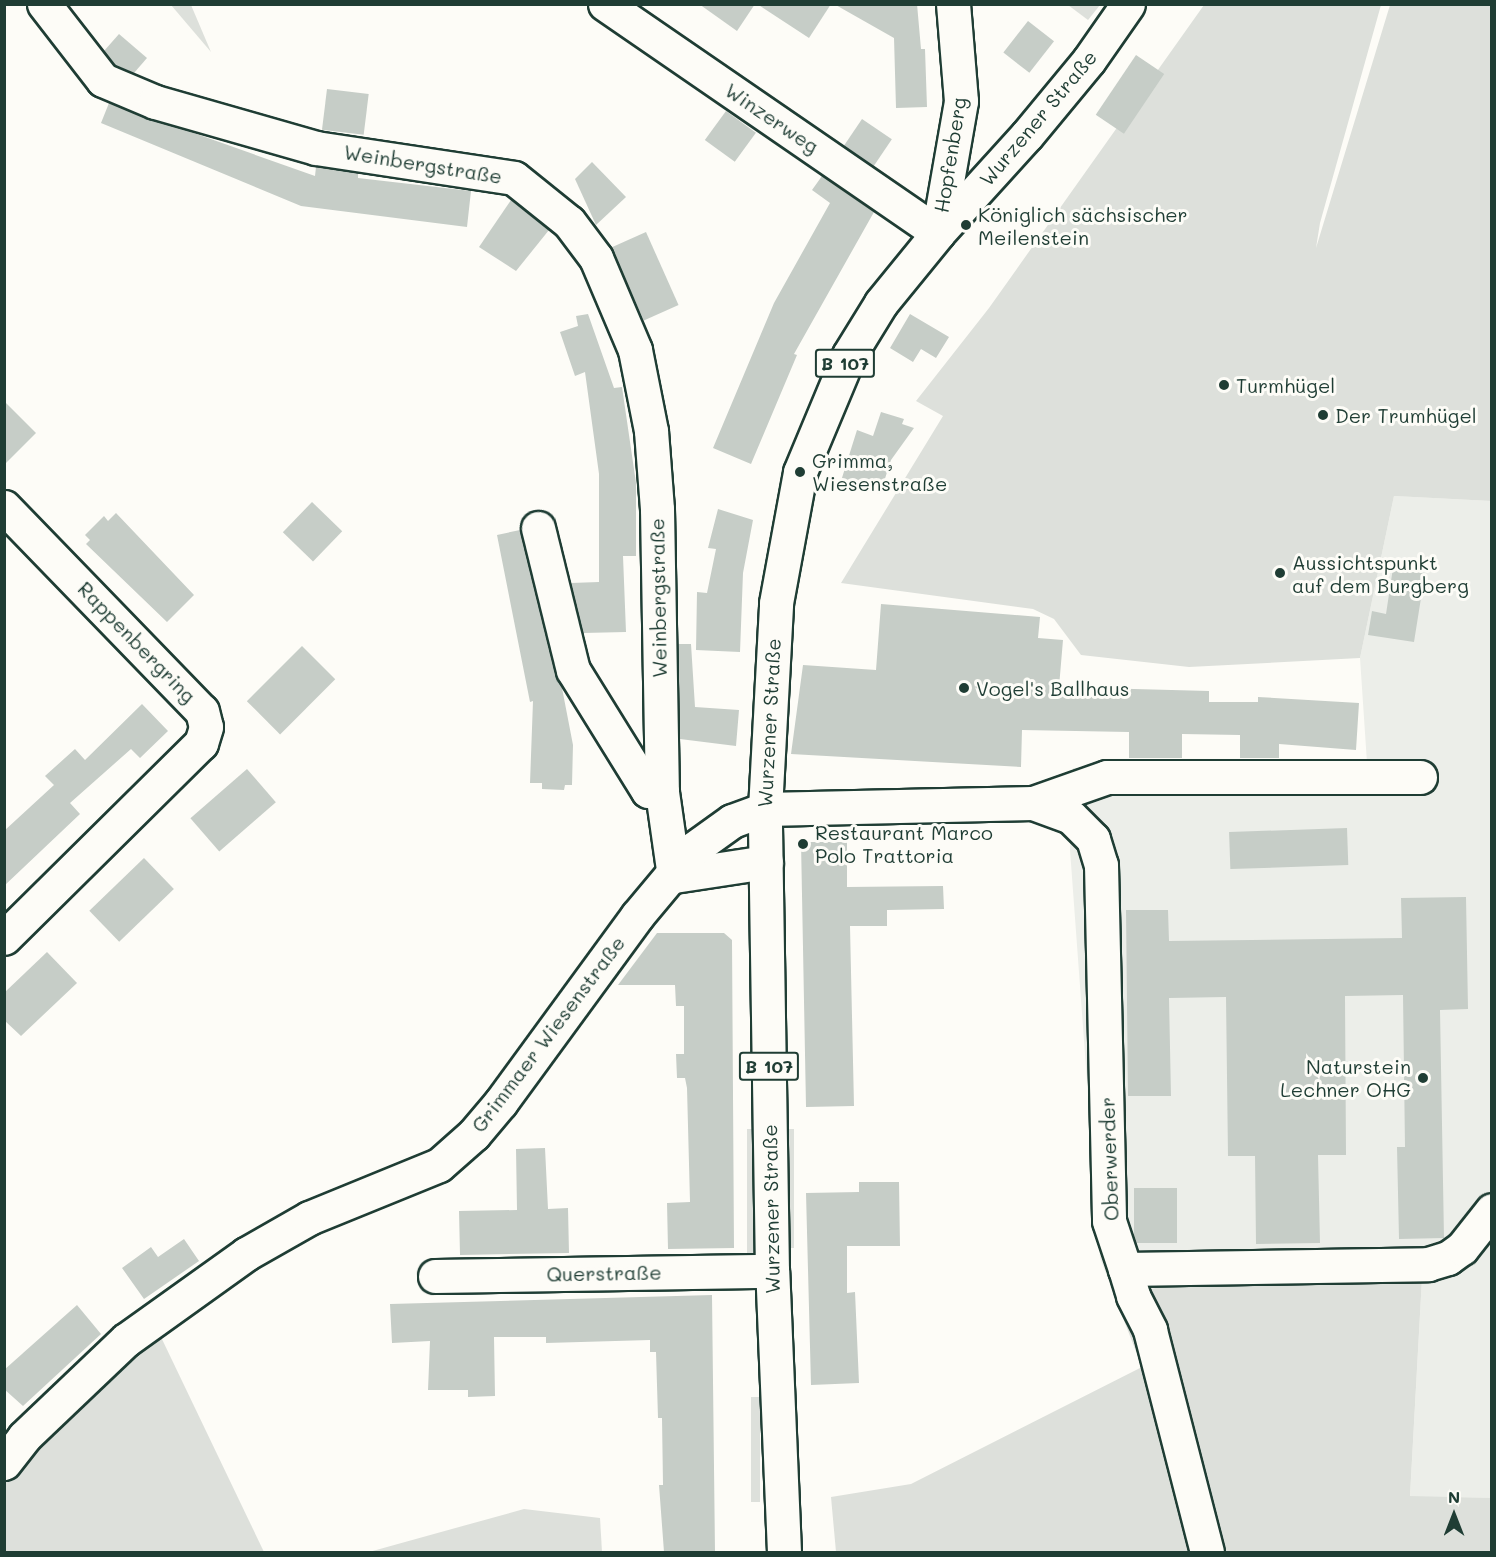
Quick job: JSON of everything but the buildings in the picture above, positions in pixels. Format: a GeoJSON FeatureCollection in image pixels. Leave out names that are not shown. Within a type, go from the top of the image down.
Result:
{"type":"FeatureCollection","features":[{"type":"Feature","properties":{"kind":"street","name":"Weinbergstraße"},"geometry":{"type":"LineString","coordinates":[[44,4],[103,80],[134,93],[316,148],[514,178],[569,222],[596,258],[620,310],[635,350],[651,431],[657,509],[662,792],[674,876]]}},
{"type":"Feature","properties":{"kind":"street","name":"Winzerweg"},"geometry":{"type":"LineString","coordinates":[[605,4],[938,233]]}},
{"type":"Feature","properties":{"kind":"street","name":"Hopfenberg"},"geometry":{"type":"LineString","coordinates":[[938,233],[961,101],[953,4]]}},
{"type":"Feature","properties":{"kind":"street","name":"Wurzener Straße"},"geometry":{"type":"LineString","coordinates":[[784,1552],[772,1271],[765,809],[776,603],[800,472],[849,355],[881,303],[938,233],[1027,135],[1089,60],[1128,4]]}},
{"type":"Feature","properties":{"kind":"street","name":"Rappenbergring"},"geometry":{"type":"LineString","coordinates":[[4,507],[202,711],[206,727],[201,743],[4,938]]}},
{"type":"Feature","properties":{"kind":"street"},"geometry":{"type":"LineString","coordinates":[[538,528],[573,670],[648,791],[662,792]]}},
{"type":"Feature","properties":{"kind":"street","name":"Oberwerder"},"geometry":{"type":"LineString","coordinates":[[765,809],[1033,802],[1107,777],[1420,777]]}},
{"type":"Feature","properties":{"kind":"street","name":"Oberwerder"},"geometry":{"type":"LineString","coordinates":[[1033,802],[1071,817],[1094,839],[1101,865],[1109,1221],[1133,1296],[1150,1330],[1207,1552]]}},
{"type":"Feature","properties":{"kind":"street","name":"Grimmaer Wiesenstraße"},"geometry":{"type":"LineString","coordinates":[[4,1463],[24,1437],[126,1340],[246,1254],[309,1218],[439,1165],[474,1134],[501,1102],[637,916],[674,876],[693,849],[732,821],[765,809]]}},
{"type":"Feature","properties":{"kind":"street"},"geometry":{"type":"LineString","coordinates":[[674,876],[766,862]]}},
{"type":"Feature","properties":{"kind":"street"},"geometry":{"type":"LineString","coordinates":[[1125,1269],[1428,1264],[1448,1258],[1461,1248],[1491,1210]]}},
{"type":"Feature","properties":{"kind":"street","name":"Querstraße"},"geometry":{"type":"LineString","coordinates":[[435,1276],[772,1271]]}},
{"type":"Feature","properties":{"kind":"shaded area"},"geometry":{"type":"Polygon","coordinates":[[[171,5],[191,5],[211,52],[171,5]]]}},
{"type":"Feature","properties":{"kind":"shaded area"},"geometry":{"type":"Polygon","coordinates":[[[1068,5],[1100,5],[1088,20],[1068,5]]]}},
{"type":"Feature","properties":{"kind":"shaded area"},"geometry":{"type":"Polygon","coordinates":[[[1204,5],[1381,5],[1320,223],[1316,248],[1390,5],[1491,5],[1491,501],[1394,496],[1360,658],[1189,667],[1081,655],[1054,619],[1033,609],[841,583],[943,416],[916,401],[989,308],[1204,5]]]}},
{"type":"Feature","properties":{"kind":"shaded area"},"geometry":{"type":"Polygon","coordinates":[[[1394,496],[1491,501],[1491,1498],[1410,1497],[1422,1278],[1155,1288],[1116,1300],[1100,1258],[1070,850],[1073,768],[1367,763],[1360,658],[1394,496]]]}},
{"type":"Feature","properties":{"kind":"shaded area"},"geometry":{"type":"Polygon","coordinates":[[[747,1129],[754,1129],[754,1257],[747,1257],[747,1129]]]}},
{"type":"Feature","properties":{"kind":"shaded area"},"geometry":{"type":"Polygon","coordinates":[[[784,1129],[794,1129],[794,1248],[784,1248],[784,1129]]]}},
{"type":"Feature","properties":{"kind":"shaded area"},"geometry":{"type":"Polygon","coordinates":[[[1422,1278],[1410,1496],[1491,1498],[1491,1552],[836,1552],[831,1497],[911,1484],[1142,1367],[1116,1300],[1155,1288],[1422,1278]]]}},
{"type":"Feature","properties":{"kind":"shaded area"},"geometry":{"type":"Polygon","coordinates":[[[160,1335],[264,1552],[5,1552],[5,1481],[65,1414],[160,1335]]]}},
{"type":"Feature","properties":{"kind":"shaded area"},"geometry":{"type":"Polygon","coordinates":[[[751,1397],[760,1397],[760,1502],[751,1502],[751,1397]]]}},
{"type":"Feature","properties":{"kind":"shaded area"},"geometry":{"type":"Polygon","coordinates":[[[524,1509],[600,1518],[602,1552],[369,1552],[524,1509]]]}},
{"type":"Feature","properties":{"kind":"place","name":"Königlich sächsischer Meilenstein"},"geometry":{"type":"Point","coordinates":[966,225]}},
{"type":"Feature","properties":{"kind":"place","name":"Turmhügel"},"geometry":{"type":"Point","coordinates":[1224,385]}},
{"type":"Feature","properties":{"kind":"place","name":"Der Trumhügel"},"geometry":{"type":"Point","coordinates":[1323,415]}},
{"type":"Feature","properties":{"kind":"place","name":"Grimma, Wiesenstraße"},"geometry":{"type":"Point","coordinates":[800,472]}},
{"type":"Feature","properties":{"kind":"place","name":"Aussichtspunkt auf dem Burgberg"},"geometry":{"type":"Point","coordinates":[1280,573]}},
{"type":"Feature","properties":{"kind":"place","name":"Vogel's Ballhaus"},"geometry":{"type":"Point","coordinates":[964,688]}},
{"type":"Feature","properties":{"kind":"place","name":"Restaurant Marco Polo Trattoria"},"geometry":{"type":"Point","coordinates":[803,844]}},
{"type":"Feature","properties":{"kind":"place","name":"Naturstein Lechner OHG"},"geometry":{"type":"Point","coordinates":[1423,1078]}}]}
